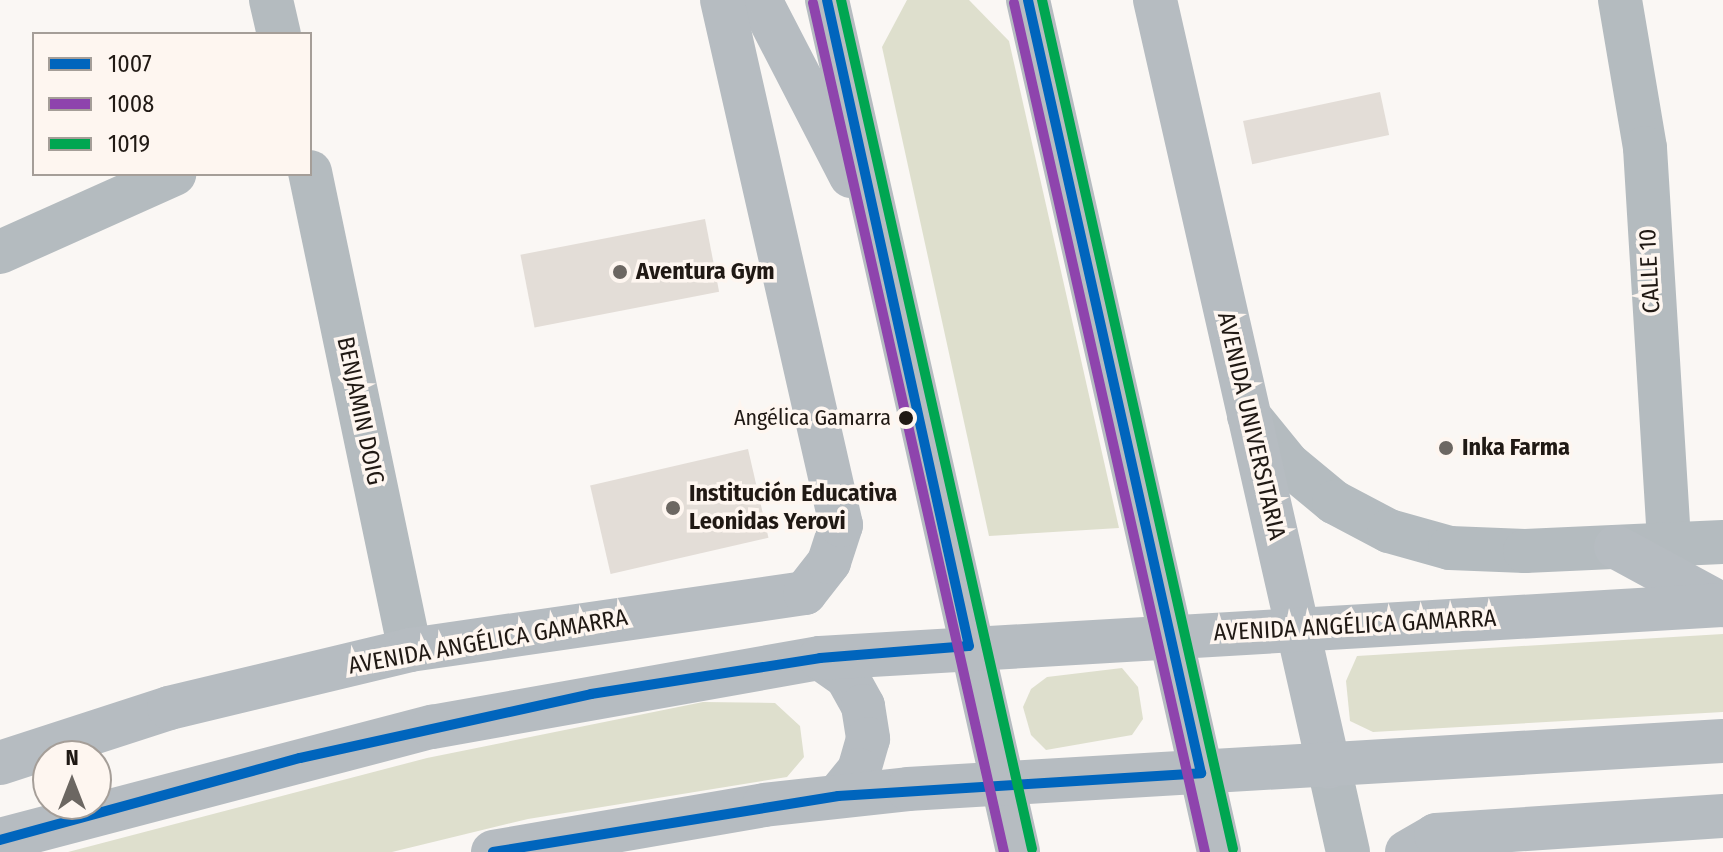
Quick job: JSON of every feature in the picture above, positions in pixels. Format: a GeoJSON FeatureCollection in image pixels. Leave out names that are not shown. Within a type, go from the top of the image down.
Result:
{"type":"FeatureCollection","features":[{"type":"Feature","properties":{"kind":"main road","name":"AVENIDA ANGÉLICA GAMARRA"},"geometry":{"type":"LineString","coordinates":[[0,763],[169,708],[410,650],[805,593],[829,562],[841,525],[722,0]]}},
{"type":"Feature","properties":{"kind":"main road"},"geometry":{"type":"LineString","coordinates":[[760,0],[881,235]]}},
{"type":"Feature","properties":{"kind":"main road"},"geometry":{"type":"LineString","coordinates":[[827,0],[969,646],[1018,852]]}},
{"type":"Feature","properties":{"kind":"main road"},"geometry":{"type":"LineString","coordinates":[[839,51],[858,0]]}},
{"type":"Feature","properties":{"kind":"main road"},"geometry":{"type":"LineString","coordinates":[[1028,0],[1219,852]]}},
{"type":"Feature","properties":{"kind":"main road","name":"AVENIDA UNIVERSITARIA"},"geometry":{"type":"LineString","coordinates":[[1155,0],[1329,767]]}},
{"type":"Feature","properties":{"kind":"main road"},"geometry":{"type":"LineString","coordinates":[[1616,547],[1723,605]]}},
{"type":"Feature","properties":{"kind":"main road","name":"AVENIDA ANGÉLICA GAMARRA"},"geometry":{"type":"LineString","coordinates":[[0,840],[432,727],[820,658],[969,646],[1723,605]]}},
{"type":"Feature","properties":{"kind":"main road"},"geometry":{"type":"LineString","coordinates":[[820,658],[847,677],[863,706],[868,739],[859,770],[838,796]]}},
{"type":"Feature","properties":{"kind":"main road"},"geometry":{"type":"LineString","coordinates":[[493,852],[838,796],[1723,741]]}},
{"type":"Feature","properties":{"kind":"main road"},"geometry":{"type":"LineString","coordinates":[[1407,852],[1436,835],[1723,816]]}},
{"type":"Feature","properties":{"kind":"street"},"geometry":{"type":"LineString","coordinates":[[271,0],[279,32]]}},
{"type":"Feature","properties":{"kind":"street","name":"CALLE 10"},"geometry":{"type":"LineString","coordinates":[[1620,0],[1645,148],[1669,544]]}},
{"type":"Feature","properties":{"kind":"street"},"geometry":{"type":"LineString","coordinates":[[0,252],[170,176]]}},
{"type":"Feature","properties":{"kind":"street","name":"BENJAMIN DOIG"},"geometry":{"type":"LineString","coordinates":[[311,176],[410,650]]}},
{"type":"Feature","properties":{"kind":"street"},"geometry":{"type":"LineString","coordinates":[[1249,416],[1288,464],[1334,502],[1389,531],[1450,548],[1616,547],[1723,542]]}},
{"type":"Feature","properties":{"kind":"street","name":"AVENIDA UNIVERSITARIA"},"geometry":{"type":"LineString","coordinates":[[1329,767],[1348,852]]}},
{"type":"Feature","properties":{"kind":"green space"},"geometry":{"type":"Polygon","coordinates":[[[907,0],[969,0],[1009,41],[1119,528],[989,536],[882,47],[907,0]]]}},
{"type":"Feature","properties":{"kind":"green space"},"geometry":{"type":"Polygon","coordinates":[[[1723,634],[1723,712],[1373,732],[1350,721],[1346,681],[1357,656],[1723,634]]]}},
{"type":"Feature","properties":{"kind":"green space"},"geometry":{"type":"Polygon","coordinates":[[[1122,668],[1138,687],[1143,719],[1132,735],[1046,750],[1031,735],[1023,707],[1031,689],[1047,677],[1122,668]]]}},
{"type":"Feature","properties":{"kind":"green space"},"geometry":{"type":"Polygon","coordinates":[[[703,702],[775,703],[800,726],[804,757],[787,777],[528,819],[392,852],[68,852],[427,758],[703,702]]]}},
{"type":"Feature","properties":{"kind":"building"},"geometry":{"type":"Polygon","coordinates":[[[1380,92],[1389,135],[1252,164],[1243,121],[1380,92]]]}},
{"type":"Feature","properties":{"kind":"building","name":"Aventura Gym"},"geometry":{"type":"Polygon","coordinates":[[[705,219],[719,292],[535,328],[520,255],[705,219]]]}},
{"type":"Feature","properties":{"kind":"building"},"geometry":{"type":"Polygon","coordinates":[[[748,449],[768,538],[611,574],[590,485],[748,449]]]}},
{"type":"Feature","properties":{"kind":"transit line","name":"1007"},"geometry":{"type":"LineString","coordinates":[[0,840],[300,758],[591,694],[820,658],[969,646],[827,0]]}},
{"type":"Feature","properties":{"kind":"transit line","name":"1019"},"geometry":{"type":"LineString","coordinates":[[841,0],[1032,849]]}},
{"type":"Feature","properties":{"kind":"transit line","name":"1007"},"geometry":{"type":"LineString","coordinates":[[493,852],[838,796],[1201,773],[1028,0]]}},
{"type":"Feature","properties":{"kind":"transit line","name":"1019"},"geometry":{"type":"LineString","coordinates":[[1042,0],[1233,849]]}},
{"type":"Feature","properties":{"kind":"transit line","name":"1008"},"geometry":{"type":"LineString","coordinates":[[813,3],[1004,852]]}},
{"type":"Feature","properties":{"kind":"transit line","name":"1008"},"geometry":{"type":"LineString","coordinates":[[1014,3],[1205,852]]}},
{"type":"Feature","properties":{"kind":"place","name":"Aventura Gym"},"geometry":{"type":"Point","coordinates":[620,272]}},
{"type":"Feature","properties":{"kind":"place","name":"Angélica Gamarra"},"geometry":{"type":"Point","coordinates":[906,418]}},
{"type":"Feature","properties":{"kind":"place","name":"Inka Farma"},"geometry":{"type":"Point","coordinates":[1446,448]}},
{"type":"Feature","properties":{"kind":"place","name":"Institución Educativa Leonidas Yerovi"},"geometry":{"type":"Point","coordinates":[673,508]}}]}
